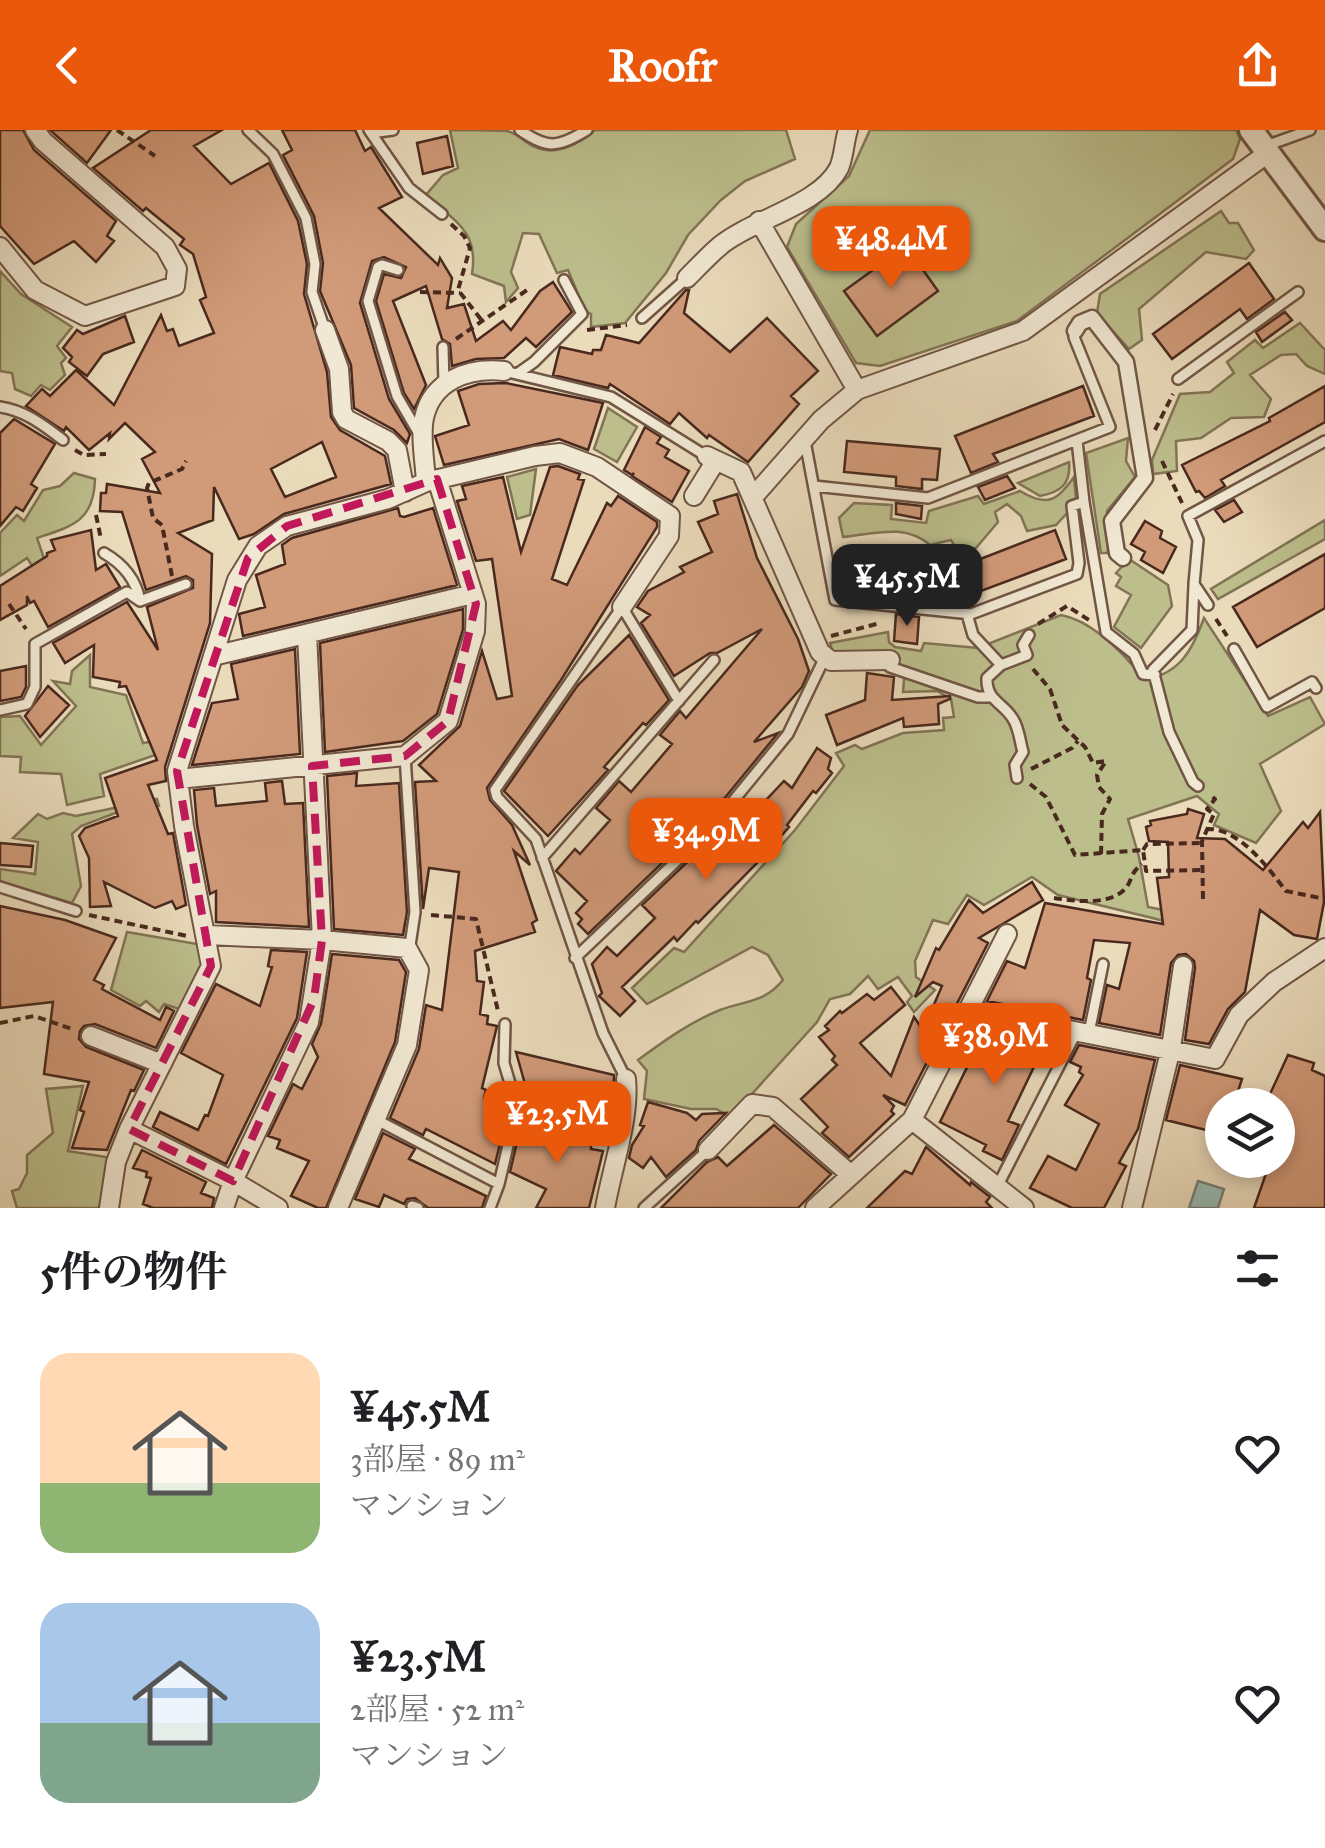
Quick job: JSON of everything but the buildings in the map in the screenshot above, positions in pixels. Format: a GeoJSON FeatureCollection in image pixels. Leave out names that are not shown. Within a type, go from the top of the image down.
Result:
{"type":"FeatureCollection","features":[{"type":"Feature","properties":{"kind":"street"},"geometry":{"type":"LineString","coordinates":[[0,247],[35,290],[84,316],[175,286],[177,269],[165,247],[35,130]]}},
{"type":"Feature","properties":{"kind":"street"},"geometry":{"type":"LineString","coordinates":[[687,278],[722,244],[828,183],[840,167],[848,130]]}},
{"type":"Feature","properties":{"kind":"street"},"geometry":{"type":"LineString","coordinates":[[753,497],[821,420],[857,390],[1023,331],[1261,143],[1325,229]]}},
{"type":"Feature","properties":{"kind":"street"},"geometry":{"type":"LineString","coordinates":[[759,221],[857,390]]}},
{"type":"Feature","properties":{"kind":"street"},"geometry":{"type":"LineString","coordinates":[[1075,334],[1080,323],[1092,318],[1126,362],[1145,478],[1112,520],[1117,553],[1123,558]]}},
{"type":"Feature","properties":{"kind":"street"},"geometry":{"type":"LineString","coordinates":[[325,330],[340,369],[342,412],[346,419],[388,441],[397,450],[405,492]]}},
{"type":"Feature","properties":{"kind":"street"},"geometry":{"type":"LineString","coordinates":[[178,779],[405,756],[448,721],[475,632],[476,604],[431,480],[423,420],[435,391],[444,384],[476,372],[510,373]]}},
{"type":"Feature","properties":{"kind":"street"},"geometry":{"type":"LineString","coordinates":[[109,1208],[116,1162],[129,1129],[210,966],[178,779],[237,580],[258,546],[288,526],[405,492],[431,480],[560,453],[597,467],[676,515],[669,536],[622,607]]}},
{"type":"Feature","properties":{"kind":"street"},"geometry":{"type":"LineString","coordinates":[[694,496],[711,459],[741,472],[820,645],[831,661],[890,660]]}},
{"type":"Feature","properties":{"kind":"street"},"geometry":{"type":"LineString","coordinates":[[213,656],[474,594]]}},
{"type":"Feature","properties":{"kind":"street"},"geometry":{"type":"LineString","coordinates":[[224,1208],[308,1022],[322,940],[307,634]]}},
{"type":"Feature","properties":{"kind":"street"},"geometry":{"type":"LineString","coordinates":[[815,1208],[912,1120],[1007,934]]}},
{"type":"Feature","properties":{"kind":"street"},"geometry":{"type":"LineString","coordinates":[[207,935],[406,948],[419,970],[406,1045],[338,1208]]}},
{"type":"Feature","properties":{"kind":"street"},"geometry":{"type":"LineString","coordinates":[[968,1010],[1215,1059],[1239,1015],[1274,982],[1325,948]]}},
{"type":"Feature","properties":{"kind":"street"},"geometry":{"type":"LineString","coordinates":[[1132,1208],[1171,1048],[1183,966]]}},
{"type":"Feature","properties":{"kind":"street"},"geometry":{"type":"LineString","coordinates":[[91,1036],[162,1064]]}},
{"type":"Feature","properties":{"kind":"street"},"geometry":{"type":"LineString","coordinates":[[605,1208],[628,1102],[626,1079]]}},
{"type":"Feature","properties":{"kind":"street"},"geometry":{"type":"LineString","coordinates":[[708,1150],[752,1104],[773,1107],[851,1175]]}},
{"type":"Feature","properties":{"kind":"street"},"geometry":{"type":"LineString","coordinates":[[912,1120],[1007,1200]]}},
{"type":"Feature","properties":{"kind":"street"},"geometry":{"type":"LineString","coordinates":[[129,1129],[278,1208]]}},
{"type":"Feature","properties":{"kind":"lane"},"geometry":{"type":"LineString","coordinates":[[248,130],[272,154],[306,218],[314,264],[312,292],[325,330]]}},
{"type":"Feature","properties":{"kind":"lane"},"geometry":{"type":"LineString","coordinates":[[370,131],[393,130]]}},
{"type":"Feature","properties":{"kind":"lane"},"geometry":{"type":"LineString","coordinates":[[520,130],[539,144],[554,145],[586,130]]}},
{"type":"Feature","properties":{"kind":"lane"},"geometry":{"type":"LineString","coordinates":[[1261,143],[1310,130]]}},
{"type":"Feature","properties":{"kind":"lane"},"geometry":{"type":"LineString","coordinates":[[370,131],[408,188],[442,214]]}},
{"type":"Feature","properties":{"kind":"lane"},"geometry":{"type":"LineString","coordinates":[[398,270],[378,267],[368,301],[397,396],[424,442]]}},
{"type":"Feature","properties":{"kind":"lane"},"geometry":{"type":"LineString","coordinates":[[642,318],[687,278]]}},
{"type":"Feature","properties":{"kind":"lane"},"geometry":{"type":"LineString","coordinates":[[510,373],[534,362],[582,314],[564,280]]}},
{"type":"Feature","properties":{"kind":"lane"},"geometry":{"type":"LineString","coordinates":[[1178,379],[1298,292]]}},
{"type":"Feature","properties":{"kind":"lane"},"geometry":{"type":"LineString","coordinates":[[814,486],[928,498],[1110,427],[1075,334]]}},
{"type":"Feature","properties":{"kind":"lane"},"geometry":{"type":"LineString","coordinates":[[444,347],[444,384]]}},
{"type":"Feature","properties":{"kind":"lane"},"geometry":{"type":"LineString","coordinates":[[510,373],[611,397],[711,459]]}},
{"type":"Feature","properties":{"kind":"lane"},"geometry":{"type":"LineString","coordinates":[[0,407],[32,417],[63,440]]}},
{"type":"Feature","properties":{"kind":"lane"},"geometry":{"type":"LineString","coordinates":[[805,438],[836,600],[967,614],[1077,574],[1072,506],[1084,502]]}},
{"type":"Feature","properties":{"kind":"lane"},"geometry":{"type":"LineString","coordinates":[[1076,440],[1105,631],[1134,654],[1143,674],[1155,675]]}},
{"type":"Feature","properties":{"kind":"lane"},"geometry":{"type":"LineString","coordinates":[[1198,786],[1168,732],[1154,670],[1192,630],[1198,540],[1188,516],[1325,441]]}},
{"type":"Feature","properties":{"kind":"lane"},"geometry":{"type":"LineString","coordinates":[[104,553],[122,563],[140,601]]}},
{"type":"Feature","properties":{"kind":"lane"},"geometry":{"type":"LineString","coordinates":[[140,601],[186,584]]}},
{"type":"Feature","properties":{"kind":"lane"},"geometry":{"type":"LineString","coordinates":[[1194,584],[1208,605]]}},
{"type":"Feature","properties":{"kind":"lane"},"geometry":{"type":"LineString","coordinates":[[0,710],[27,704],[34,687],[35,644],[127,592],[140,601]]}},
{"type":"Feature","properties":{"kind":"lane"},"geometry":{"type":"LineString","coordinates":[[626,1079],[603,1034],[536,839],[494,790],[622,607],[679,701]]}},
{"type":"Feature","properties":{"kind":"lane"},"geometry":{"type":"LineString","coordinates":[[967,614],[974,635],[1001,665]]}},
{"type":"Feature","properties":{"kind":"lane"},"geometry":{"type":"LineString","coordinates":[[1017,778],[1015,766],[1023,752],[1016,724],[990,697],[987,678],[1001,665],[1027,655],[1023,645],[1029,636]]}},
{"type":"Feature","properties":{"kind":"lane"},"geometry":{"type":"LineString","coordinates":[[575,958],[711,828],[788,734],[820,645]]}},
{"type":"Feature","properties":{"kind":"lane"},"geometry":{"type":"LineString","coordinates":[[1234,649],[1255,676],[1267,707],[1312,682],[1316,688]]}},
{"type":"Feature","properties":{"kind":"lane"},"geometry":{"type":"LineString","coordinates":[[542,858],[714,660]]}},
{"type":"Feature","properties":{"kind":"lane"},"geometry":{"type":"LineString","coordinates":[[890,660],[890,667],[978,697],[990,697]]}},
{"type":"Feature","properties":{"kind":"lane"},"geometry":{"type":"LineString","coordinates":[[405,756],[414,919],[409,953]]}},
{"type":"Feature","properties":{"kind":"lane"},"geometry":{"type":"LineString","coordinates":[[0,888],[76,911]]}},
{"type":"Feature","properties":{"kind":"lane"},"geometry":{"type":"LineString","coordinates":[[1007,1200],[1083,1032],[1103,964]]}},
{"type":"Feature","properties":{"kind":"lane"},"geometry":{"type":"LineString","coordinates":[[490,1208],[518,1107],[504,1064],[506,1024]]}},
{"type":"Feature","properties":{"kind":"lane"},"geometry":{"type":"LineString","coordinates":[[375,1119],[499,1184]]}},
{"type":"Feature","properties":{"kind":"lane"},"geometry":{"type":"LineString","coordinates":[[644,1208],[708,1150]]}},
{"type":"Feature","properties":{"kind":"path"},"geometry":{"type":"LineString","coordinates":[[116,130],[155,156]]}},
{"type":"Feature","properties":{"kind":"path"},"geometry":{"type":"LineString","coordinates":[[442,214],[470,248],[458,290],[483,322]]}},
{"type":"Feature","properties":{"kind":"path"},"geometry":{"type":"LineString","coordinates":[[444,347],[530,288]]}},
{"type":"Feature","properties":{"kind":"path"},"geometry":{"type":"LineString","coordinates":[[420,292],[460,293]]}},
{"type":"Feature","properties":{"kind":"path"},"geometry":{"type":"LineString","coordinates":[[567,329],[610,329],[642,318]]}},
{"type":"Feature","properties":{"kind":"path"},"geometry":{"type":"LineString","coordinates":[[1152,437],[1178,379]]}},
{"type":"Feature","properties":{"kind":"path"},"geometry":{"type":"LineString","coordinates":[[63,440],[84,455],[106,454]]}},
{"type":"Feature","properties":{"kind":"path"},"geometry":{"type":"LineString","coordinates":[[1158,450],[1188,516]]}},
{"type":"Feature","properties":{"kind":"path"},"geometry":{"type":"LineString","coordinates":[[174,590],[162,524],[153,518],[147,488],[149,483],[182,469],[186,460]]}},
{"type":"Feature","properties":{"kind":"path"},"geometry":{"type":"LineString","coordinates":[[96,515],[104,553]]}},
{"type":"Feature","properties":{"kind":"path"},"geometry":{"type":"LineString","coordinates":[[9,604],[35,644]]}},
{"type":"Feature","properties":{"kind":"path"},"geometry":{"type":"LineString","coordinates":[[1208,605],[1234,649]]}},
{"type":"Feature","properties":{"kind":"path"},"geometry":{"type":"LineString","coordinates":[[1041,619],[1063,607],[1076,610]]}},
{"type":"Feature","properties":{"kind":"path"},"geometry":{"type":"LineString","coordinates":[[820,645],[880,623]]}},
{"type":"Feature","properties":{"kind":"path"},"geometry":{"type":"LineString","coordinates":[[1027,655],[1034,672],[1050,688],[1062,726],[1093,762],[1106,761],[1096,775],[1099,787],[1110,798],[1102,814],[1101,855]]}},
{"type":"Feature","properties":{"kind":"path"},"geometry":{"type":"LineString","coordinates":[[1017,778],[1078,741]]}},
{"type":"Feature","properties":{"kind":"path"},"geometry":{"type":"LineString","coordinates":[[1037,788],[1060,820],[1075,855],[1143,850]]}},
{"type":"Feature","properties":{"kind":"path"},"geometry":{"type":"LineString","coordinates":[[1203,899],[1202,843],[1214,814],[1208,809],[1216,799],[1213,797]]}},
{"type":"Feature","properties":{"kind":"path"},"geometry":{"type":"LineString","coordinates":[[1206,829],[1225,833],[1248,849],[1286,891],[1325,899]]}},
{"type":"Feature","properties":{"kind":"path"},"geometry":{"type":"LineString","coordinates":[[1202,843],[1147,844],[1143,850],[1146,870],[1202,870]]}},
{"type":"Feature","properties":{"kind":"path"},"geometry":{"type":"LineString","coordinates":[[1054,898],[1089,902],[1120,893],[1144,863]]}},
{"type":"Feature","properties":{"kind":"path"},"geometry":{"type":"LineString","coordinates":[[76,911],[178,934],[207,935]]}},
{"type":"Feature","properties":{"kind":"path"},"geometry":{"type":"LineString","coordinates":[[414,919],[425,914],[476,919],[498,1010],[506,1024]]}},
{"type":"Feature","properties":{"kind":"path"},"geometry":{"type":"LineString","coordinates":[[0,1023],[34,1016],[63,1025]]}},
{"type":"Feature","properties":{"kind":"highlighted area"},"geometry":{"type":"Polygon","coordinates":[[[437,479],[476,604],[448,721],[405,756],[312,766],[322,940],[314,999],[233,1181],[129,1129],[211,966],[177,771],[248,558],[287,526],[437,479]]]}},
{"type":"Feature","properties":{"kind":"green space"},"geometry":{"type":"Polygon","coordinates":[[[450,130],[507,131],[535,147],[551,150],[575,144],[595,130],[786,130],[795,159],[745,181],[721,200],[688,235],[666,273],[625,323],[591,327],[591,314],[585,311],[568,270],[557,273],[539,234],[523,233],[511,272],[518,288],[506,302],[504,286],[472,274],[468,237],[426,195],[443,175],[458,168],[450,130]]]}},
{"type":"Feature","properties":{"kind":"green space"},"geometry":{"type":"Polygon","coordinates":[[[870,130],[1236,130],[1240,139],[1233,159],[1017,321],[880,366],[856,363],[787,247],[796,224],[849,176],[870,130]]]}},
{"type":"Feature","properties":{"kind":"green space"},"geometry":{"type":"Polygon","coordinates":[[[1221,211],[1229,223],[1238,223],[1254,250],[1246,259],[1206,252],[1139,309],[1142,340],[1129,349],[1097,313],[1100,294],[1221,211]]]}},
{"type":"Feature","properties":{"kind":"green space"},"geometry":{"type":"Polygon","coordinates":[[[0,271],[21,294],[72,327],[57,346],[66,358],[61,363],[65,375],[50,390],[41,385],[31,396],[15,389],[12,373],[0,371],[0,271]]]}},
{"type":"Feature","properties":{"kind":"green space"},"geometry":{"type":"Polygon","coordinates":[[[1300,323],[1325,350],[1325,374],[1307,366],[1296,354],[1281,355],[1250,375],[1271,399],[1264,417],[1231,418],[1201,438],[1176,441],[1177,471],[1153,474],[1152,460],[1180,394],[1210,392],[1234,373],[1227,362],[1255,340],[1263,348],[1300,323]]]}},
{"type":"Feature","properties":{"kind":"green space"},"geometry":{"type":"Polygon","coordinates":[[[608,408],[637,427],[617,462],[594,449],[608,408]]]}},
{"type":"Feature","properties":{"kind":"green space"},"geometry":{"type":"Polygon","coordinates":[[[1128,438],[1126,461],[1135,477],[1107,511],[1108,553],[1101,553],[1086,453],[1128,438]]]}},
{"type":"Feature","properties":{"kind":"green space"},"geometry":{"type":"Polygon","coordinates":[[[1069,462],[1066,481],[1054,492],[1040,496],[1018,483],[1069,462]]]}},
{"type":"Feature","properties":{"kind":"green space"},"geometry":{"type":"Polygon","coordinates":[[[536,469],[530,515],[517,519],[507,477],[536,469]]]}},
{"type":"Feature","properties":{"kind":"green space"},"geometry":{"type":"Polygon","coordinates":[[[74,473],[95,479],[94,493],[79,520],[37,538],[48,570],[41,579],[27,558],[0,576],[0,533],[17,515],[24,521],[43,490],[60,486],[74,473]]]}},
{"type":"Feature","properties":{"kind":"green space"},"geometry":{"type":"Polygon","coordinates":[[[1074,477],[1076,500],[1067,505],[1069,511],[1056,525],[1027,531],[1021,516],[1007,504],[995,512],[998,522],[976,548],[960,555],[951,540],[930,545],[899,532],[843,537],[839,518],[854,503],[892,505],[891,519],[926,523],[929,511],[978,496],[984,504],[1020,491],[1038,499],[1051,499],[1074,477]]]}},
{"type":"Feature","properties":{"kind":"green space"},"geometry":{"type":"Polygon","coordinates":[[[1325,520],[1325,539],[1218,599],[1211,589],[1325,520]]]}},
{"type":"Feature","properties":{"kind":"green space"},"geometry":{"type":"Polygon","coordinates":[[[1129,559],[1168,585],[1172,606],[1141,648],[1114,627],[1131,595],[1116,586],[1121,577],[1116,573],[1129,559]]]}},
{"type":"Feature","properties":{"kind":"green space"},"geometry":{"type":"Polygon","coordinates":[[[1061,615],[1096,632],[1145,680],[1167,672],[1183,659],[1204,618],[1268,716],[1310,697],[1325,724],[1260,764],[1281,811],[1256,843],[1214,825],[1219,814],[1197,796],[1128,819],[1148,907],[1189,915],[1185,926],[1058,895],[1032,877],[984,905],[967,895],[948,924],[933,920],[915,961],[916,977],[935,990],[914,1012],[907,1002],[912,996],[898,977],[878,989],[868,976],[850,994],[830,999],[817,1022],[731,1117],[716,1109],[691,1109],[644,1099],[647,1071],[638,1060],[698,1020],[762,997],[783,980],[768,955],[752,947],[647,1004],[632,988],[674,948],[684,952],[795,830],[844,766],[836,753],[855,745],[862,749],[903,733],[944,730],[943,718],[954,717],[951,699],[937,691],[903,692],[905,668],[834,656],[830,643],[888,632],[889,642],[895,647],[921,651],[924,643],[978,648],[1061,615]]]}},
{"type":"Feature","properties":{"kind":"green space"},"geometry":{"type":"Polygon","coordinates":[[[90,655],[90,687],[126,695],[143,743],[166,739],[161,753],[100,774],[104,796],[67,805],[61,774],[20,772],[21,757],[0,756],[0,717],[20,716],[41,745],[76,706],[53,681],[70,684],[72,671],[90,655]]]}},
{"type":"Feature","properties":{"kind":"green space"},"geometry":{"type":"Polygon","coordinates":[[[157,799],[159,806],[122,817],[118,812],[81,826],[72,834],[81,886],[72,903],[0,882],[0,869],[35,874],[38,842],[13,838],[38,814],[47,819],[63,813],[76,816],[157,799]]]}},
{"type":"Feature","properties":{"kind":"green space"},"geometry":{"type":"Polygon","coordinates":[[[127,932],[203,945],[206,967],[182,1010],[164,1004],[159,1012],[146,1001],[140,1006],[111,990],[127,932]]]}},
{"type":"Feature","properties":{"kind":"green space"},"geometry":{"type":"Polygon","coordinates":[[[83,1086],[68,1151],[112,1158],[102,1208],[17,1208],[12,1191],[19,1189],[27,1173],[27,1155],[53,1133],[46,1089],[83,1086]]]}},
{"type":"Feature","properties":{"kind":"water"},"geometry":{"type":"Polygon","coordinates":[[[1198,1181],[1224,1189],[1218,1208],[1189,1208],[1198,1181]]]}}]}
